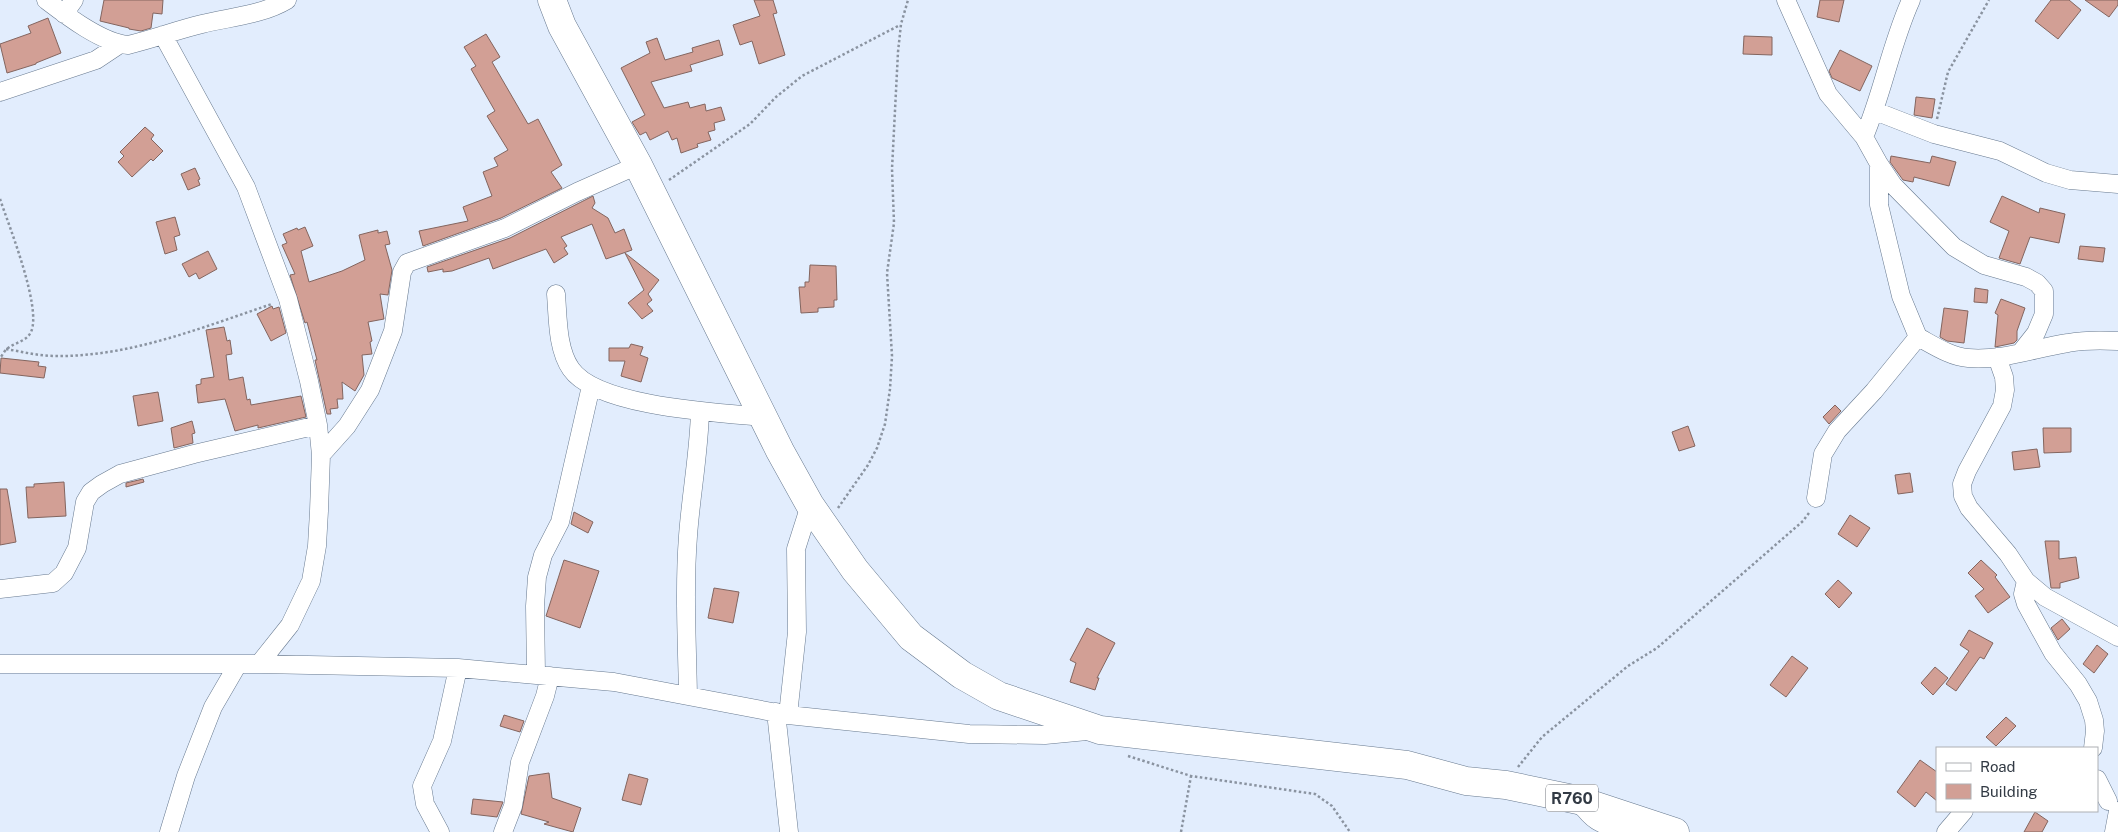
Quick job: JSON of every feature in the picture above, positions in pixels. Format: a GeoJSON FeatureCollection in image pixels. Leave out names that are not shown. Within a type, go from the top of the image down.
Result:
{"type":"FeatureCollection","features":[{"type":"Feature","properties":{"kind":"main road"},"geometry":{"type":"LineString","coordinates":[[552,0],[562,26],[638,165],[765,417],[780,451],[817,516],[855,570],[911,637],[962,676],[998,696],[1100,730]]}},
{"type":"Feature","properties":{"kind":"main road","name":"R760"},"geometry":{"type":"LineString","coordinates":[[1100,730],[1407,765],[1466,781],[1506,785],[1578,800],[1675,832]]}},
{"type":"Feature","properties":{"kind":"street"},"geometry":{"type":"LineString","coordinates":[[46,0],[69,7],[101,36],[120,44],[128,45],[244,16],[279,5],[287,0]]}},
{"type":"Feature","properties":{"kind":"street"},"geometry":{"type":"LineString","coordinates":[[1786,0],[1828,94],[1864,136],[1879,164],[1893,184],[1954,247],[1984,265],[2026,277],[2037,283],[2044,292],[2044,314],[2036,333],[2021,352]]}},
{"type":"Feature","properties":{"kind":"street"},"geometry":{"type":"LineString","coordinates":[[1864,136],[1875,111],[1898,30],[1911,0]]}},
{"type":"Feature","properties":{"kind":"street"},"geometry":{"type":"LineString","coordinates":[[163,35],[246,187],[288,299],[318,425],[321,455],[317,546],[311,581],[290,625],[259,664]]}},
{"type":"Feature","properties":{"kind":"street"},"geometry":{"type":"LineString","coordinates":[[0,92],[96,60],[120,44]]}},
{"type":"Feature","properties":{"kind":"street"},"geometry":{"type":"LineString","coordinates":[[1875,111],[1934,134],[2000,150],[2046,173],[2070,180],[2118,184]]}},
{"type":"Feature","properties":{"kind":"street"},"geometry":{"type":"LineString","coordinates":[[1879,164],[1879,205],[1901,296],[1918,337],[1945,351],[1966,358],[1997,357],[2069,343],[2102,340],[2118,341]]}},
{"type":"Feature","properties":{"kind":"street"},"geometry":{"type":"LineString","coordinates":[[321,455],[348,426],[370,390],[393,331],[402,272],[407,263],[505,228],[577,192],[638,165]]}},
{"type":"Feature","properties":{"kind":"street"},"geometry":{"type":"LineString","coordinates":[[556,294],[560,342],[571,369],[591,386],[618,396],[647,403],[700,411],[765,417]]}},
{"type":"Feature","properties":{"kind":"street"},"geometry":{"type":"LineString","coordinates":[[1816,498],[1823,454],[1837,431],[1874,391],[1918,337]]}},
{"type":"Feature","properties":{"kind":"street"},"geometry":{"type":"LineString","coordinates":[[1997,357],[2004,377],[2005,390],[2002,406],[1967,471],[1962,484],[1963,496],[1969,508],[2008,554],[2026,581],[2045,597],[2118,637]]}},
{"type":"Feature","properties":{"kind":"street"},"geometry":{"type":"LineString","coordinates":[[503,832],[513,806],[520,762],[545,696],[535,606],[537,577],[543,555],[560,522],[591,386]]}},
{"type":"Feature","properties":{"kind":"street"},"geometry":{"type":"LineString","coordinates":[[688,695],[688,538],[693,477],[698,456],[700,411]]}},
{"type":"Feature","properties":{"kind":"street"},"geometry":{"type":"LineString","coordinates":[[0,588],[53,583],[59,579],[77,548],[85,502],[91,492],[120,474],[194,454],[318,425]]}},
{"type":"Feature","properties":{"kind":"street"},"geometry":{"type":"LineString","coordinates":[[789,832],[782,713],[798,632],[796,548],[817,516]]}},
{"type":"Feature","properties":{"kind":"street"},"geometry":{"type":"LineString","coordinates":[[2026,581],[2023,594],[2026,604],[2053,653],[2078,684],[2088,701],[2094,720],[2093,747]]}},
{"type":"Feature","properties":{"kind":"street"},"geometry":{"type":"LineString","coordinates":[[0,664],[259,664],[458,668],[614,682],[782,713],[969,734],[1045,735],[1100,730]]}},
{"type":"Feature","properties":{"kind":"street"},"geometry":{"type":"LineString","coordinates":[[169,832],[186,776],[213,707],[238,664]]}},
{"type":"Feature","properties":{"kind":"street"},"geometry":{"type":"LineString","coordinates":[[440,832],[424,804],[422,786],[442,741],[458,668]]}},
{"type":"Feature","properties":{"kind":"street"},"geometry":{"type":"LineString","coordinates":[[2098,781],[2110,804],[2114,832]]}},
{"type":"Feature","properties":{"kind":"street"},"geometry":{"type":"LineString","coordinates":[[1578,800],[1590,816],[1598,822],[1624,832]]}},
{"type":"Feature","properties":{"kind":"street"},"geometry":{"type":"LineString","coordinates":[[1946,832],[1963,812]]}},
{"type":"Feature","properties":{"kind":"path"},"geometry":{"type":"LineString","coordinates":[[817,516],[868,465],[877,448],[885,424],[892,356],[887,273],[894,223],[892,169],[901,24],[908,0]]}},
{"type":"Feature","properties":{"kind":"path"},"geometry":{"type":"LineString","coordinates":[[1934,134],[1948,72],[1990,0]]}},
{"type":"Feature","properties":{"kind":"path"},"geometry":{"type":"LineString","coordinates":[[651,192],[750,124],[776,97],[802,76],[901,24]]}},
{"type":"Feature","properties":{"kind":"path"},"geometry":{"type":"LineString","coordinates":[[0,199],[31,294],[34,318],[31,332],[25,340],[6,349],[0,358]]}},
{"type":"Feature","properties":{"kind":"path"},"geometry":{"type":"LineString","coordinates":[[6,349],[55,356],[84,355],[120,349],[172,338],[288,299]]}},
{"type":"Feature","properties":{"kind":"path"},"geometry":{"type":"LineString","coordinates":[[1506,785],[1542,737],[1628,666],[1657,648],[1701,611],[1803,521],[1816,498]]}},
{"type":"Feature","properties":{"kind":"path"},"geometry":{"type":"LineString","coordinates":[[1127,756],[1191,776],[1315,794],[1332,806],[1350,832]]}},
{"type":"Feature","properties":{"kind":"path"},"geometry":{"type":"LineString","coordinates":[[1181,832],[1191,776]]}},
{"type":"Feature","properties":{"kind":"building"},"geometry":{"type":"Polygon","coordinates":[[[104,0],[163,0],[162,14],[153,13],[151,28],[141,31],[129,29],[100,21],[104,0]]]}},
{"type":"Feature","properties":{"kind":"building"},"geometry":{"type":"Polygon","coordinates":[[[754,0],[773,0],[777,13],[773,14],[785,55],[759,64],[752,41],[740,45],[733,25],[760,16],[754,0]]]}},
{"type":"Feature","properties":{"kind":"building"},"geometry":{"type":"Polygon","coordinates":[[[1820,0],[1844,0],[1839,22],[1817,17],[1820,0]]]}},
{"type":"Feature","properties":{"kind":"building"},"geometry":{"type":"Polygon","coordinates":[[[2051,0],[2069,0],[2081,10],[2058,39],[2035,21],[2051,0]]]}},
{"type":"Feature","properties":{"kind":"building"},"geometry":{"type":"Polygon","coordinates":[[[2085,0],[2118,0],[2118,5],[2109,17],[2085,0]]]}},
{"type":"Feature","properties":{"kind":"building"},"geometry":{"type":"Polygon","coordinates":[[[48,18],[61,53],[36,64],[7,73],[0,44],[31,33],[28,26],[48,18]]]}},
{"type":"Feature","properties":{"kind":"building"},"geometry":{"type":"Polygon","coordinates":[[[486,34],[500,57],[492,62],[528,124],[538,119],[562,165],[551,172],[562,188],[501,218],[423,246],[419,231],[468,221],[463,207],[492,196],[483,172],[498,166],[494,158],[508,150],[487,116],[495,111],[471,69],[476,66],[464,47],[486,34]]]}},
{"type":"Feature","properties":{"kind":"building"},"geometry":{"type":"Polygon","coordinates":[[[1744,36],[1772,37],[1772,55],[1743,54],[1744,36]]]}},
{"type":"Feature","properties":{"kind":"building"},"geometry":{"type":"Polygon","coordinates":[[[657,38],[665,60],[693,52],[692,48],[719,40],[723,55],[690,65],[692,71],[651,82],[664,108],[688,102],[690,108],[705,104],[706,111],[721,107],[725,120],[714,123],[715,130],[708,132],[711,140],[697,144],[698,147],[681,153],[677,138],[672,140],[668,131],[650,140],[646,132],[640,135],[632,122],[645,115],[621,68],[650,53],[646,42],[657,38]]]}},
{"type":"Feature","properties":{"kind":"building"},"geometry":{"type":"Polygon","coordinates":[[[1840,50],[1872,66],[1860,91],[1832,78],[1829,71],[1840,50]]]}},
{"type":"Feature","properties":{"kind":"building"},"geometry":{"type":"Polygon","coordinates":[[[1916,97],[1935,99],[1932,118],[1914,115],[1916,97]]]}},
{"type":"Feature","properties":{"kind":"building"},"geometry":{"type":"Polygon","coordinates":[[[145,127],[154,135],[151,139],[163,151],[153,161],[151,159],[132,177],[118,162],[124,156],[120,152],[145,127]]]}},
{"type":"Feature","properties":{"kind":"building"},"geometry":{"type":"Polygon","coordinates":[[[1891,156],[1930,163],[1932,156],[1956,162],[1949,186],[1914,177],[1913,182],[1903,180],[1890,162],[1891,156]]]}},
{"type":"Feature","properties":{"kind":"building"},"geometry":{"type":"Polygon","coordinates":[[[195,168],[200,179],[198,180],[200,185],[188,190],[181,174],[195,168]]]}},
{"type":"Feature","properties":{"kind":"building"},"geometry":{"type":"Polygon","coordinates":[[[593,196],[595,203],[592,208],[608,218],[615,233],[624,229],[632,250],[606,259],[592,224],[561,237],[567,246],[564,248],[568,254],[554,263],[546,249],[493,269],[489,258],[452,271],[443,272],[443,269],[428,272],[427,267],[510,238],[593,196]]]}},
{"type":"Feature","properties":{"kind":"building"},"geometry":{"type":"Polygon","coordinates":[[[2002,196],[2039,213],[2040,208],[2065,214],[2059,243],[2030,237],[2020,264],[1999,258],[2009,231],[1990,222],[2002,196]]]}},
{"type":"Feature","properties":{"kind":"building"},"geometry":{"type":"Polygon","coordinates":[[[175,217],[180,235],[174,237],[177,250],[165,254],[156,222],[175,217]]]}},
{"type":"Feature","properties":{"kind":"building"},"geometry":{"type":"Polygon","coordinates":[[[305,227],[313,246],[301,251],[309,282],[342,271],[365,260],[359,235],[378,230],[378,233],[387,231],[390,244],[385,245],[392,270],[388,295],[380,294],[384,319],[368,322],[372,341],[370,342],[372,354],[362,355],[364,375],[355,391],[342,382],[343,399],[337,399],[338,408],[330,409],[331,414],[327,414],[315,360],[317,360],[307,322],[305,323],[290,275],[295,274],[282,245],[287,243],[283,234],[305,227]]]}},
{"type":"Feature","properties":{"kind":"building"},"geometry":{"type":"Polygon","coordinates":[[[2080,246],[2105,248],[2103,262],[2078,259],[2080,246]]]}},
{"type":"Feature","properties":{"kind":"building"},"geometry":{"type":"Polygon","coordinates":[[[208,251],[217,269],[199,279],[196,273],[189,277],[182,264],[208,251]]]}},
{"type":"Feature","properties":{"kind":"building"},"geometry":{"type":"Polygon","coordinates":[[[625,253],[659,280],[648,294],[652,300],[647,304],[653,311],[642,319],[628,303],[644,290],[625,253]]]}},
{"type":"Feature","properties":{"kind":"building"},"geometry":{"type":"Polygon","coordinates":[[[810,265],[836,266],[837,300],[834,300],[834,307],[818,308],[818,312],[801,313],[799,287],[805,287],[805,282],[809,282],[810,265]]]}},
{"type":"Feature","properties":{"kind":"building"},"geometry":{"type":"Polygon","coordinates":[[[1975,288],[1988,290],[1987,303],[1974,302],[1975,288]]]}},
{"type":"Feature","properties":{"kind":"building"},"geometry":{"type":"Polygon","coordinates":[[[2001,299],[2025,308],[2017,331],[2017,340],[2014,343],[1995,347],[1998,315],[1995,313],[2001,299]]]}},
{"type":"Feature","properties":{"kind":"building"},"geometry":{"type":"Polygon","coordinates":[[[272,306],[273,309],[279,307],[286,333],[271,341],[257,314],[272,306]]]}},
{"type":"Feature","properties":{"kind":"building"},"geometry":{"type":"Polygon","coordinates":[[[1944,308],[1968,311],[1964,343],[1947,341],[1940,337],[1944,308]]]}},
{"type":"Feature","properties":{"kind":"building"},"geometry":{"type":"Polygon","coordinates":[[[224,327],[227,341],[230,340],[232,354],[226,355],[229,380],[243,377],[247,400],[250,399],[251,405],[301,396],[306,417],[258,428],[258,425],[235,431],[225,399],[198,403],[196,385],[201,384],[201,379],[214,377],[206,330],[224,327]]]}},
{"type":"Feature","properties":{"kind":"building"},"geometry":{"type":"Polygon","coordinates":[[[631,344],[643,347],[640,355],[648,358],[641,382],[621,376],[625,361],[609,361],[609,348],[629,348],[631,344]]]}},
{"type":"Feature","properties":{"kind":"building"},"geometry":{"type":"Polygon","coordinates":[[[1,358],[39,362],[38,366],[46,367],[44,378],[0,373],[1,358]]]}},
{"type":"Feature","properties":{"kind":"building"},"geometry":{"type":"Polygon","coordinates":[[[158,392],[163,421],[138,426],[133,396],[158,392]]]}},
{"type":"Feature","properties":{"kind":"building"},"geometry":{"type":"Polygon","coordinates":[[[1835,405],[1841,411],[1829,424],[1823,417],[1835,405]]]}},
{"type":"Feature","properties":{"kind":"building"},"geometry":{"type":"Polygon","coordinates":[[[192,421],[195,433],[192,434],[193,443],[174,448],[171,428],[192,421]]]}},
{"type":"Feature","properties":{"kind":"building"},"geometry":{"type":"Polygon","coordinates":[[[1688,426],[1695,446],[1679,451],[1672,432],[1688,426]]]}},
{"type":"Feature","properties":{"kind":"building"},"geometry":{"type":"Polygon","coordinates":[[[2043,428],[2071,428],[2071,452],[2044,453],[2043,428]]]}},
{"type":"Feature","properties":{"kind":"building"},"geometry":{"type":"Polygon","coordinates":[[[2037,449],[2040,467],[2014,470],[2012,452],[2037,449]]]}},
{"type":"Feature","properties":{"kind":"building"},"geometry":{"type":"Polygon","coordinates":[[[1910,473],[1913,492],[1898,494],[1895,475],[1910,473]]]}},
{"type":"Feature","properties":{"kind":"building"},"geometry":{"type":"Polygon","coordinates":[[[143,479],[144,482],[126,487],[126,483],[143,479]]]}},
{"type":"Feature","properties":{"kind":"building"},"geometry":{"type":"Polygon","coordinates":[[[64,482],[66,516],[28,518],[26,487],[34,487],[34,484],[64,482]]]}},
{"type":"Feature","properties":{"kind":"building"},"geometry":{"type":"Polygon","coordinates":[[[0,489],[7,489],[16,542],[0,545],[0,489]]]}},
{"type":"Feature","properties":{"kind":"building"},"geometry":{"type":"Polygon","coordinates":[[[574,512],[593,522],[588,533],[571,524],[574,512]]]}},
{"type":"Feature","properties":{"kind":"building"},"geometry":{"type":"Polygon","coordinates":[[[1850,515],[1870,528],[1857,547],[1838,534],[1850,515]]]}},
{"type":"Feature","properties":{"kind":"building"},"geometry":{"type":"Polygon","coordinates":[[[2045,541],[2059,541],[2059,559],[2076,557],[2079,578],[2060,583],[2060,588],[2051,588],[2045,541]]]}},
{"type":"Feature","properties":{"kind":"building"},"geometry":{"type":"Polygon","coordinates":[[[564,560],[599,571],[580,628],[546,616],[564,560]]]}},
{"type":"Feature","properties":{"kind":"building"},"geometry":{"type":"Polygon","coordinates":[[[1981,560],[1997,575],[1995,577],[2010,597],[1988,613],[1975,596],[1984,589],[1968,573],[1981,560]]]}},
{"type":"Feature","properties":{"kind":"building"},"geometry":{"type":"Polygon","coordinates":[[[1838,580],[1852,593],[1839,608],[1825,594],[1838,580]]]}},
{"type":"Feature","properties":{"kind":"building"},"geometry":{"type":"Polygon","coordinates":[[[714,588],[739,592],[733,623],[708,618],[714,588]]]}},
{"type":"Feature","properties":{"kind":"building"},"geometry":{"type":"Polygon","coordinates":[[[2062,619],[2070,629],[2058,640],[2051,628],[2062,619]]]}},
{"type":"Feature","properties":{"kind":"building"},"geometry":{"type":"Polygon","coordinates":[[[1087,628],[1115,643],[1097,678],[1099,678],[1095,690],[1070,682],[1076,663],[1070,660],[1087,628]]]}},
{"type":"Feature","properties":{"kind":"building"},"geometry":{"type":"Polygon","coordinates":[[[1969,630],[1993,643],[1984,659],[1980,657],[1956,691],[1946,684],[1969,651],[1960,645],[1969,630]]]}},
{"type":"Feature","properties":{"kind":"building"},"geometry":{"type":"Polygon","coordinates":[[[2097,645],[2108,654],[2094,673],[2083,664],[2097,645]]]}},
{"type":"Feature","properties":{"kind":"building"},"geometry":{"type":"Polygon","coordinates":[[[1792,656],[1808,668],[1786,697],[1770,685],[1792,656]]]}},
{"type":"Feature","properties":{"kind":"building"},"geometry":{"type":"Polygon","coordinates":[[[1935,667],[1948,678],[1933,695],[1921,683],[1935,667]]]}},
{"type":"Feature","properties":{"kind":"building"},"geometry":{"type":"Polygon","coordinates":[[[504,715],[524,721],[520,732],[500,726],[504,715]]]}},
{"type":"Feature","properties":{"kind":"building"},"geometry":{"type":"Polygon","coordinates":[[[2006,717],[2016,726],[1996,746],[1986,737],[2006,717]]]}},
{"type":"Feature","properties":{"kind":"building"},"geometry":{"type":"Polygon","coordinates":[[[1920,760],[1936,771],[1936,800],[1926,792],[1915,807],[1897,792],[1920,760]]]}},
{"type":"Feature","properties":{"kind":"building"},"geometry":{"type":"Polygon","coordinates":[[[549,773],[552,798],[581,808],[573,832],[544,824],[549,822],[521,814],[529,776],[549,773]]]}},
{"type":"Feature","properties":{"kind":"building"},"geometry":{"type":"Polygon","coordinates":[[[629,774],[648,779],[641,805],[622,800],[629,774]]]}},
{"type":"Feature","properties":{"kind":"building"},"geometry":{"type":"Polygon","coordinates":[[[473,799],[503,802],[497,817],[471,814],[473,799]]]}},
{"type":"Feature","properties":{"kind":"building"},"geometry":{"type":"Polygon","coordinates":[[[2035,812],[2048,821],[2042,832],[2024,832],[2035,812]]]}}]}
